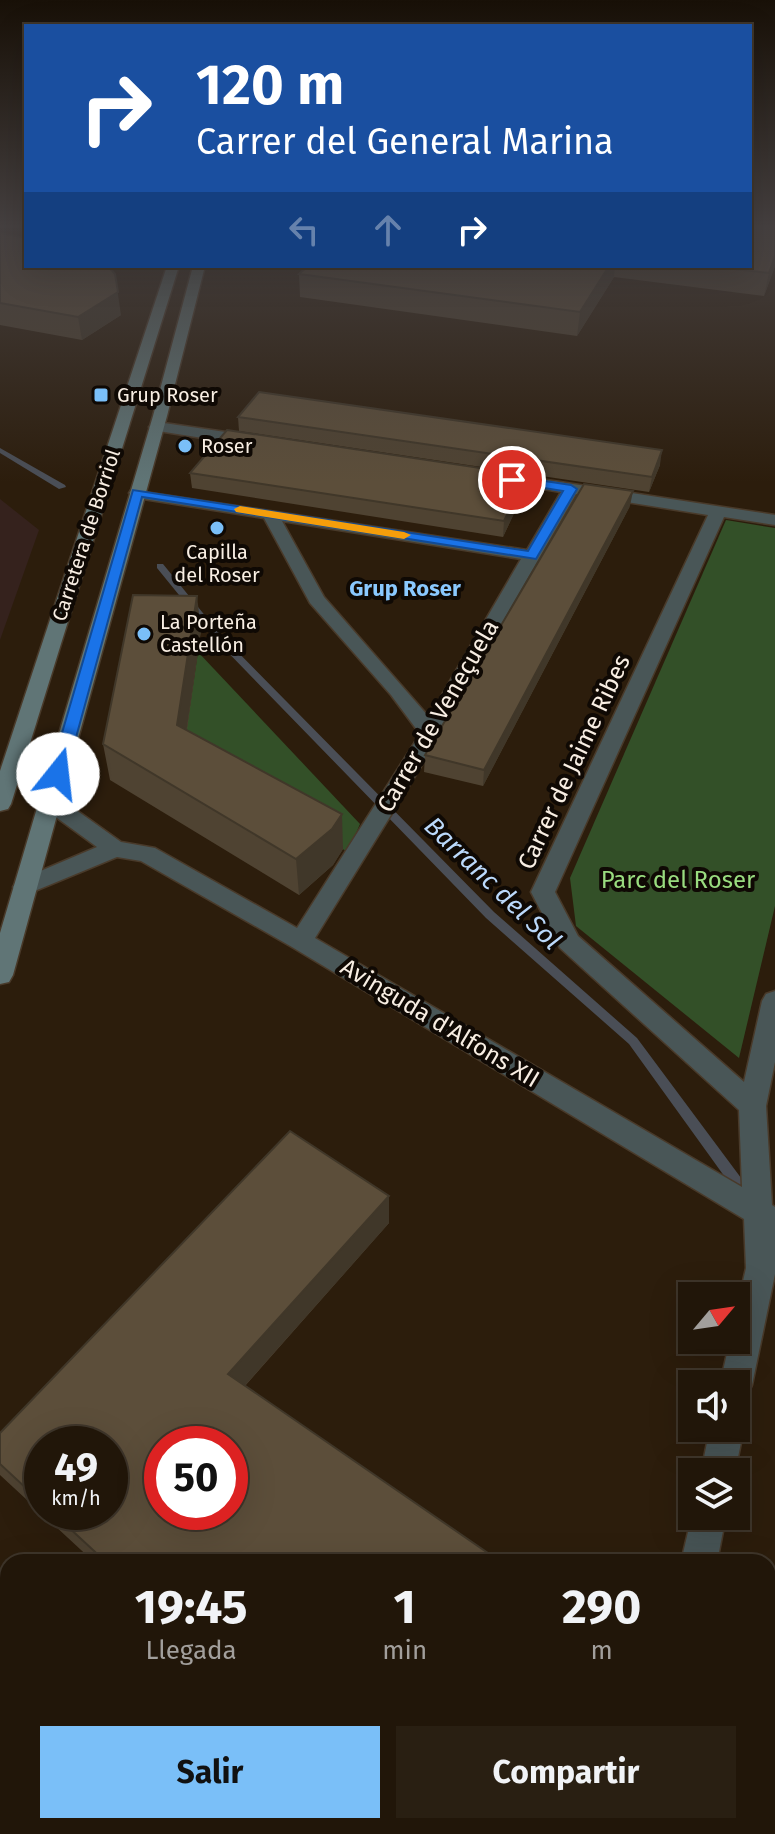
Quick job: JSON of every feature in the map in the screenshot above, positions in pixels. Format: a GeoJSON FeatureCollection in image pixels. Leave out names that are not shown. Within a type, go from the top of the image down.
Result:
{"type":"FeatureCollection","features":[{"type":"Feature","properties":{"kind":"main road","name":"Carretera de Borriol"},"geometry":{"type":"LineString","coordinates":[[0,804],[158,312]]}},
{"type":"Feature","properties":{"kind":"main road","name":"Carretera de Borriol"},"geometry":{"type":"LineString","coordinates":[[0,975],[187,312]]}},
{"type":"Feature","properties":{"kind":"street"},"geometry":{"type":"LineString","coordinates":[[157,427],[264,443]]}},
{"type":"Feature","properties":{"kind":"street"},"geometry":{"type":"LineString","coordinates":[[479,475],[775,520]]}},
{"type":"Feature","properties":{"kind":"street","name":"Carrer de Veneçuela"},"geometry":{"type":"LineString","coordinates":[[301,941],[431,734],[443,708],[571,489]]}},
{"type":"Feature","properties":{"kind":"street"},"geometry":{"type":"LineString","coordinates":[[137,493],[532,556]]}},
{"type":"Feature","properties":{"kind":"street","name":"Carrer de Jaime Ribes"},"geometry":{"type":"LineString","coordinates":[[718,511],[543,892],[569,942],[752,1106]]}},
{"type":"Feature","properties":{"kind":"street"},"geometry":{"type":"LineString","coordinates":[[270,514],[316,599],[398,691],[431,734]]}},
{"type":"Feature","properties":{"kind":"street"},"geometry":{"type":"LineString","coordinates":[[398,691],[443,708]]}},
{"type":"Feature","properties":{"kind":"street","name":"Avinguda d'Alfons XII"},"geometry":{"type":"LineString","coordinates":[[50,802],[115,849],[147,854],[301,941],[767,1217]]}},
{"type":"Feature","properties":{"kind":"street"},"geometry":{"type":"LineString","coordinates":[[25,887],[115,849]]}},
{"type":"Feature","properties":{"kind":"street"},"geometry":{"type":"LineString","coordinates":[[739,1370],[761,1268],[767,1217],[752,1106],[775,1001]]}},
{"type":"Feature","properties":{"kind":"street"},"geometry":{"type":"LineString","coordinates":[[701,1554],[706,1530]]}},
{"type":"Feature","properties":{"kind":"shaded area"},"geometry":{"type":"Polygon","coordinates":[[[0,499],[39,530],[0,640],[0,499]]]}},
{"type":"Feature","properties":{"kind":"green space","name":"Parc del Roser"},"geometry":{"type":"Polygon","coordinates":[[[726,520],[775,528],[775,906],[739,1058],[576,926],[570,878],[726,520]]]}},
{"type":"Feature","properties":{"kind":"green space"},"geometry":{"type":"Polygon","coordinates":[[[198,652],[360,824],[348,852],[182,761],[198,652]]]}},
{"type":"Feature","properties":{"kind":"building"},"geometry":{"type":"Polygon","coordinates":[[[48,312],[87,312],[78,317],[48,312]]]}},
{"type":"Feature","properties":{"kind":"building"},"geometry":{"type":"Polygon","coordinates":[[[259,392],[662,450],[652,477],[238,417],[259,392]]]}},
{"type":"Feature","properties":{"kind":"building"},"geometry":{"type":"Polygon","coordinates":[[[227,430],[526,475],[504,521],[190,473],[227,430]]]}},
{"type":"Feature","properties":{"kind":"building"},"geometry":{"type":"Polygon","coordinates":[[[584,484],[633,491],[484,770],[425,755],[584,484]]]}},
{"type":"Feature","properties":{"kind":"building"},"geometry":{"type":"Polygon","coordinates":[[[133,595],[197,596],[177,725],[342,814],[332,829],[296,859],[103,744],[133,595]]]}},
{"type":"Feature","properties":{"kind":"building"},"geometry":{"type":"Polygon","coordinates":[[[290,1131],[389,1196],[228,1374],[489,1554],[97,1554],[71,1530],[128,1530],[128,1426],[24,1426],[24,1486],[0,1464],[0,1433],[290,1131]]]}},
{"type":"Feature","properties":{"kind":"waterway","name":"Barranc del Sol"},"geometry":{"type":"LineString","coordinates":[[0,450],[62,487]]}},
{"type":"Feature","properties":{"kind":"waterway","name":"Barranc del Sol"},"geometry":{"type":"LineString","coordinates":[[160,566],[217,636],[490,915],[633,1041],[745,1194]]}},
{"type":"Feature","properties":{"kind":"slow traffic"},"geometry":{"type":"LineString","coordinates":[[240,509],[404,535]]}},
{"type":"Feature","properties":{"kind":"place","name":"Grup Roser"},"geometry":{"type":"Point","coordinates":[101,395]}},
{"type":"Feature","properties":{"kind":"place","name":"Roser"},"geometry":{"type":"Point","coordinates":[185,446]}},
{"type":"Feature","properties":{"kind":"place","name":"Capilla del Roser"},"geometry":{"type":"Point","coordinates":[217,528]}},
{"type":"Feature","properties":{"kind":"place","name":"La Porteña Castellón"},"geometry":{"type":"Point","coordinates":[144,634]}},
{"type":"Feature","properties":{"kind":"district","name":"Grup Roser"},"geometry":{"type":"Point","coordinates":[405,588]}},
{"type":"Feature","properties":{"kind":"route"},"geometry":{"type":"LineString","coordinates":[[58,774],[137,493],[532,556],[571,489],[512,480]]}}]}
